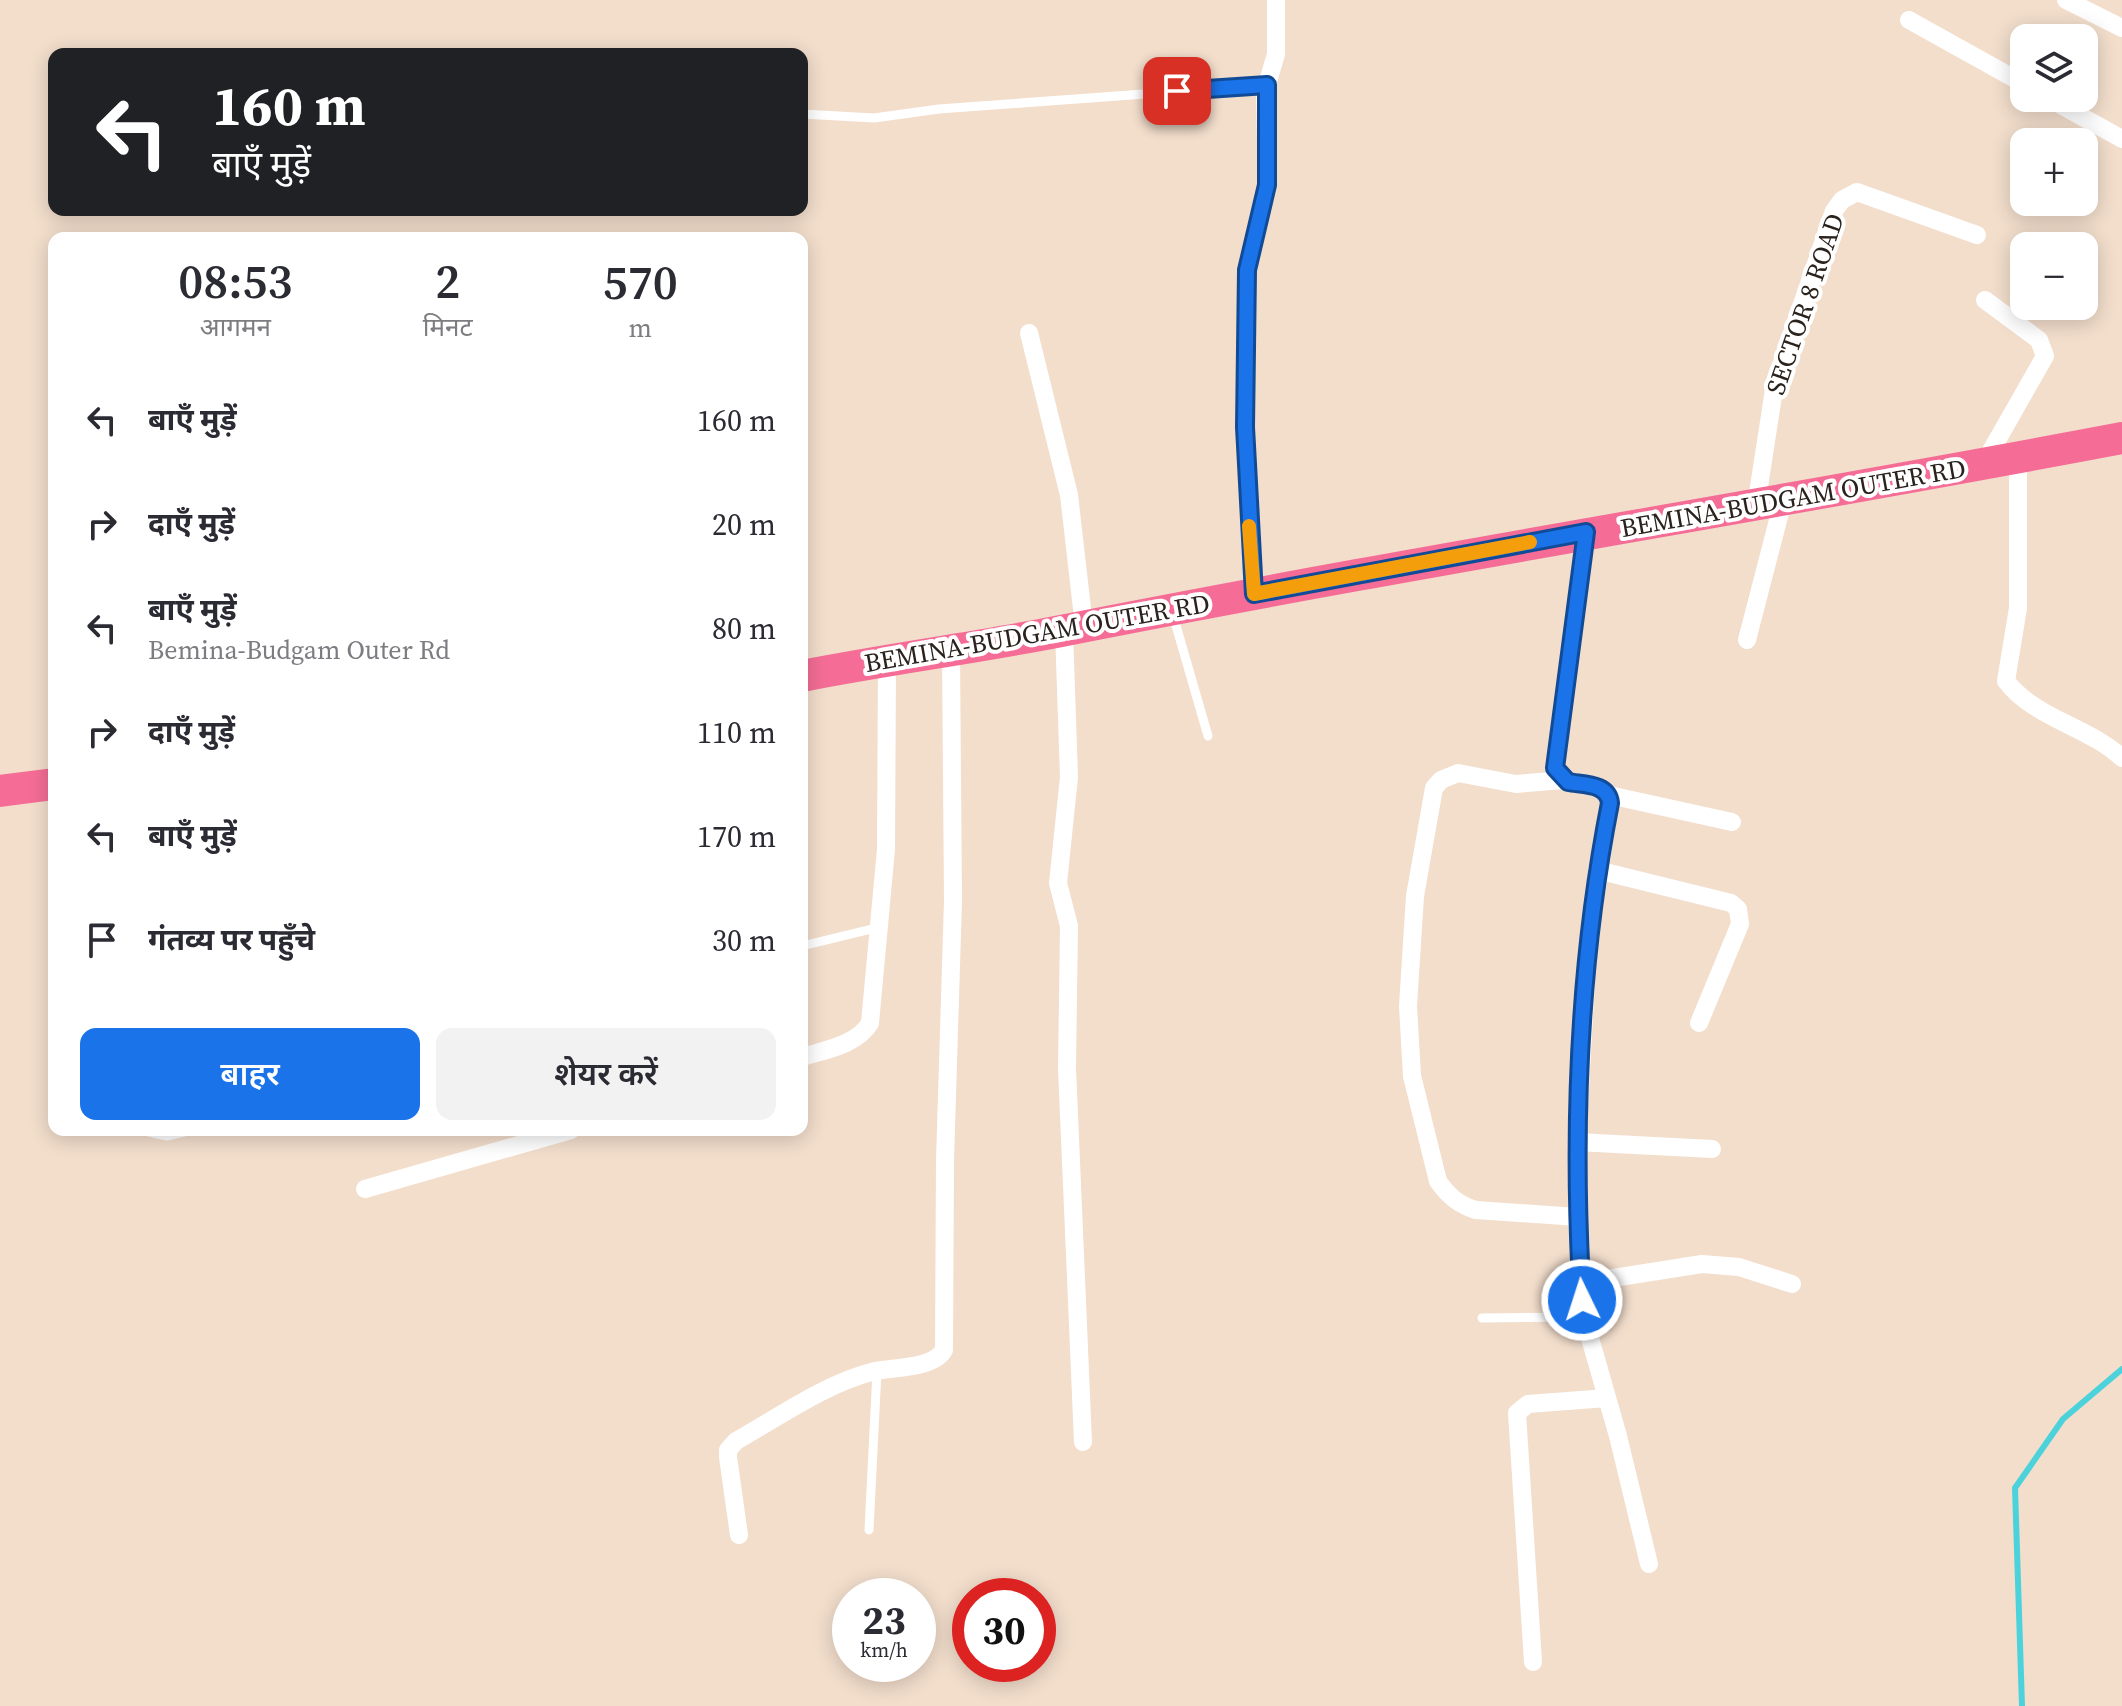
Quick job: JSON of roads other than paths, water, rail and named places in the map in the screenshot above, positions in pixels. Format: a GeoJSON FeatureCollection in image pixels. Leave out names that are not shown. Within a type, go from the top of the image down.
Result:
{"type":"FeatureCollection","features":[{"type":"Feature","properties":{"kind":"highway","name":"BEMINA-BUDGAM OUTER RD"},"geometry":{"type":"LineString","coordinates":[[808,675],[1586,532],[1770,503],[2122,438]]}},
{"type":"Feature","properties":{"kind":"highway"},"geometry":{"type":"LineString","coordinates":[[0,791],[48,785]]}},
{"type":"Feature","properties":{"kind":"street"},"geometry":{"type":"LineString","coordinates":[[1254,594],[1245,427],[1247,270],[1267,185],[1267,85],[1276,54],[1276,0]]}},
{"type":"Feature","properties":{"kind":"street"},"geometry":{"type":"LineString","coordinates":[[2066,0],[2122,28]]}},
{"type":"Feature","properties":{"kind":"street"},"geometry":{"type":"LineString","coordinates":[[1909,20],[2010,76]]}},
{"type":"Feature","properties":{"kind":"street"},"geometry":{"type":"LineString","coordinates":[[2073,112],[2122,139]]}},
{"type":"Feature","properties":{"kind":"street","name":"SECTOR 8 ROAD"},"geometry":{"type":"LineString","coordinates":[[1747,640],[1770,503],[1775,383],[1834,211],[1842,200],[1857,192],[1977,235]]}},
{"type":"Feature","properties":{"kind":"street"},"geometry":{"type":"LineString","coordinates":[[1983,465],[2045,356],[2039,340],[1985,300]]}},
{"type":"Feature","properties":{"kind":"street"},"geometry":{"type":"LineString","coordinates":[[1029,333],[1069,495],[1074,628],[1069,777],[1058,883],[1069,926],[1067,1068],[1083,1442]]}},
{"type":"Feature","properties":{"kind":"street"},"geometry":{"type":"LineString","coordinates":[[2018,459],[2018,608],[2006,681],[2026,700],[2100,741],[2122,758]]}},
{"type":"Feature","properties":{"kind":"street"},"geometry":{"type":"LineString","coordinates":[[1563,780],[1555,768],[1586,532]]}},
{"type":"Feature","properties":{"kind":"street"},"geometry":{"type":"LineString","coordinates":[[739,1535],[728,1457],[731,1445],[834,1387],[877,1371],[932,1361],[940,1357],[946,1341],[945,1160],[953,901],[951,651]]}},
{"type":"Feature","properties":{"kind":"street"},"geometry":{"type":"LineString","coordinates":[[808,1055],[859,1036],[870,1023],[886,849],[887,661]]}},
{"type":"Feature","properties":{"kind":"street"},"geometry":{"type":"LineString","coordinates":[[1577,1217],[1476,1210],[1463,1206],[1444,1191],[1438,1181],[1412,1076],[1408,1006],[1415,896],[1434,788],[1441,780],[1458,773],[1516,784],[1563,780],[1602,788],[1609,795],[1732,822]]}},
{"type":"Feature","properties":{"kind":"street"},"geometry":{"type":"LineString","coordinates":[[1609,795],[1588,944],[1577,1142],[1577,1217],[1584,1317],[1649,1564]]}},
{"type":"Feature","properties":{"kind":"street"},"geometry":{"type":"LineString","coordinates":[[1597,870],[1731,903],[1738,909],[1740,924],[1699,1023]]}},
{"type":"Feature","properties":{"kind":"street"},"geometry":{"type":"LineString","coordinates":[[365,1189],[550,1136]]}},
{"type":"Feature","properties":{"kind":"street"},"geometry":{"type":"LineString","coordinates":[[1577,1142],[1712,1149]]}},
{"type":"Feature","properties":{"kind":"street"},"geometry":{"type":"LineString","coordinates":[[1581,1283],[1702,1264],[1739,1267],[1792,1284]]}},
{"type":"Feature","properties":{"kind":"street"},"geometry":{"type":"LineString","coordinates":[[1533,1662],[1517,1413],[1528,1404],[1607,1398]]}},
{"type":"Feature","properties":{"kind":"lane"},"geometry":{"type":"LineString","coordinates":[[808,114],[874,118],[939,109],[1267,85]]}},
{"type":"Feature","properties":{"kind":"lane"},"geometry":{"type":"LineString","coordinates":[[1171,608],[1208,736]]}},
{"type":"Feature","properties":{"kind":"lane"},"geometry":{"type":"LineString","coordinates":[[808,945],[881,927]]}},
{"type":"Feature","properties":{"kind":"lane"},"geometry":{"type":"LineString","coordinates":[[1482,1318],[1584,1317]]}},
{"type":"Feature","properties":{"kind":"lane"},"geometry":{"type":"LineString","coordinates":[[869,1530],[877,1371]]}},
{"type":"Feature","properties":{"kind":"waterway"},"geometry":{"type":"LineString","coordinates":[[2022,1706],[2015,1488],[2063,1419],[2122,1369]]}}]}
